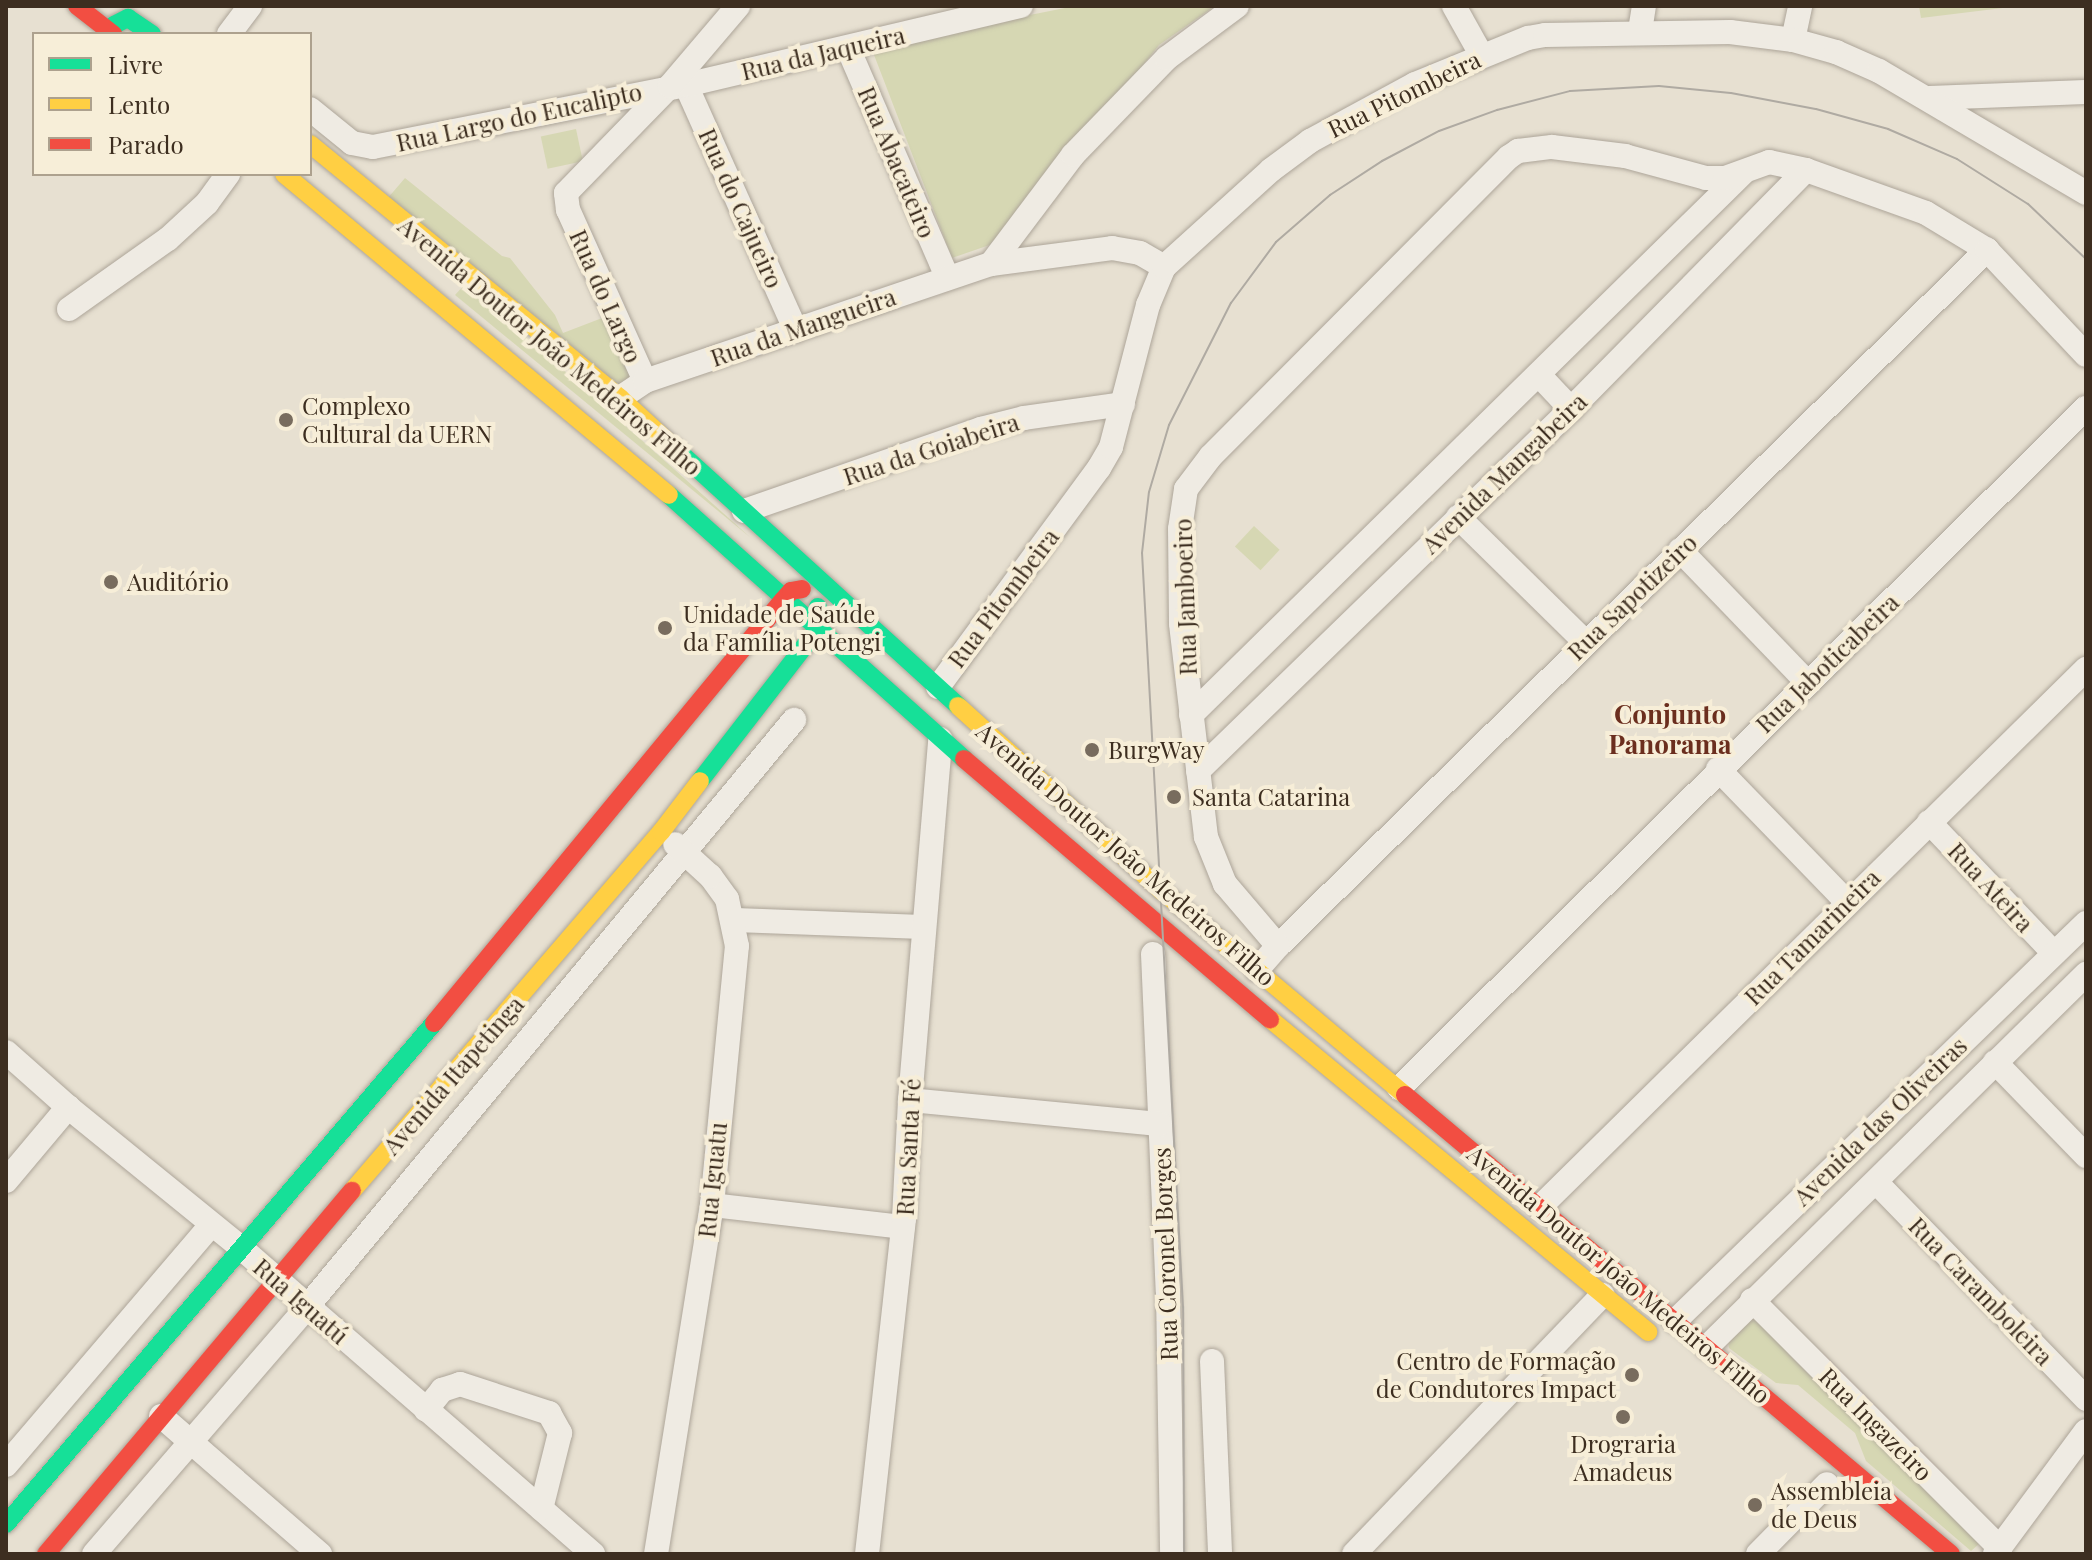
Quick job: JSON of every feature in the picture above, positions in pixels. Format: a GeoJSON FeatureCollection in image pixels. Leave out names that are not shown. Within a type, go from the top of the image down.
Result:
{"type":"FeatureCollection","features":[{"type":"Feature","properties":{"kind":"main road"},"geometry":{"type":"LineString","coordinates":[[77,6],[111,32]]}},
{"type":"Feature","properties":{"kind":"main road"},"geometry":{"type":"LineString","coordinates":[[133,6],[170,32]]}},
{"type":"Feature","properties":{"kind":"main road"},"geometry":{"type":"LineString","coordinates":[[112,32],[114,25],[128,18],[149,32]]}},
{"type":"Feature","properties":{"kind":"main road","name":"Avenida Doutor João Medeiros Filho"},"geometry":{"type":"LineString","coordinates":[[312,146],[620,398],[816,582],[893,646],[1162,891],[1951,1554]]}},
{"type":"Feature","properties":{"kind":"main road","name":"Avenida Doutor João Medeiros Filho"},"geometry":{"type":"LineString","coordinates":[[287,176],[625,456],[940,739],[1385,1117],[1660,1342]]}},
{"type":"Feature","properties":{"kind":"main road"},"geometry":{"type":"LineString","coordinates":[[328,209],[367,221],[436,275],[452,277],[460,270]]}},
{"type":"Feature","properties":{"kind":"main road"},"geometry":{"type":"LineString","coordinates":[[783,600],[791,591],[816,582],[817,630]]}},
{"type":"Feature","properties":{"kind":"main road","name":"Avenida Itapetinga"},"geometry":{"type":"LineString","coordinates":[[19,1527],[78,1461],[240,1247],[443,1033],[783,600]]}},
{"type":"Feature","properties":{"kind":"main road","name":"Avenida Itapetinga"},"geometry":{"type":"LineString","coordinates":[[48,1552],[276,1279],[661,832],[817,630]]}},
{"type":"Feature","properties":{"kind":"main road"},"geometry":{"type":"LineString","coordinates":[[768,690],[816,669],[858,666]]}},
{"type":"Feature","properties":{"kind":"main road"},"geometry":{"type":"LineString","coordinates":[[443,1033],[470,1055]]}},
{"type":"Feature","properties":{"kind":"main road"},"geometry":{"type":"LineString","coordinates":[[412,1068],[439,1091]]}},
{"type":"Feature","properties":{"kind":"main road"},"geometry":{"type":"LineString","coordinates":[[78,1461],[106,1483]]}},
{"type":"Feature","properties":{"kind":"main road"},"geometry":{"type":"LineString","coordinates":[[19,1527],[48,1552]]}},
{"type":"Feature","properties":{"kind":"street"},"geometry":{"type":"LineString","coordinates":[[231,32],[248,9],[271,6]]}},
{"type":"Feature","properties":{"kind":"street"},"geometry":{"type":"LineString","coordinates":[[678,86],[738,6]]}},
{"type":"Feature","properties":{"kind":"street","name":"Rua da Jaqueira"},"geometry":{"type":"LineString","coordinates":[[678,86],[1021,6]]}},
{"type":"Feature","properties":{"kind":"street"},"geometry":{"type":"LineString","coordinates":[[991,264],[1073,155],[1167,58],[1237,6]]}},
{"type":"Feature","properties":{"kind":"street"},"geometry":{"type":"LineString","coordinates":[[1640,31],[1644,6]]}},
{"type":"Feature","properties":{"kind":"street"},"geometry":{"type":"LineString","coordinates":[[1793,40],[1800,6]]}},
{"type":"Feature","properties":{"kind":"street"},"geometry":{"type":"LineString","coordinates":[[1466,13],[1482,56]]}},
{"type":"Feature","properties":{"kind":"street","name":"Rua Pitombeira"},"geometry":{"type":"LineString","coordinates":[[938,687],[1099,468],[1111,447],[1148,305],[1164,267],[1271,170],[1310,141],[1415,84],[1482,56],[1545,35],[1640,31],[1730,32],[1793,40],[1836,52],[1929,98],[2086,193]]}},
{"type":"Feature","properties":{"kind":"street","name":"Rua Abacateiro"},"geometry":{"type":"LineString","coordinates":[[848,48],[947,277]]}},
{"type":"Feature","properties":{"kind":"street","name":"Rua Largo do Eucalipto"},"geometry":{"type":"LineString","coordinates":[[312,111],[338,133],[365,147],[678,86]]}},
{"type":"Feature","properties":{"kind":"street","name":"Rua Largo do Eucalipto"},"geometry":{"type":"LineString","coordinates":[[568,210],[566,193],[678,86]]}},
{"type":"Feature","properties":{"kind":"street","name":"Rua do Cajueiro"},"geometry":{"type":"LineString","coordinates":[[678,86],[796,331]]}},
{"type":"Feature","properties":{"kind":"street"},"geometry":{"type":"LineString","coordinates":[[1929,98],[2086,92]]}},
{"type":"Feature","properties":{"kind":"street","name":"Rua Jamboeiro"},"geometry":{"type":"LineString","coordinates":[[1278,946],[1217,870],[1206,837],[1181,623],[1180,529],[1186,489],[1211,456],[1509,157],[1533,148],[1552,147],[1625,156],[1706,178],[1743,173]]}},
{"type":"Feature","properties":{"kind":"street"},"geometry":{"type":"LineString","coordinates":[[1743,173],[1769,162],[1806,170],[1926,213],[1987,250],[2086,355]]}},
{"type":"Feature","properties":{"kind":"street","name":"Avenida Mangabeira"},"geometry":{"type":"LineString","coordinates":[[1198,771],[1571,409],[1806,170]]}},
{"type":"Feature","properties":{"kind":"street","name":"Avenida Mangabeira"},"geometry":{"type":"LineString","coordinates":[[1191,715],[1743,173]]}},
{"type":"Feature","properties":{"kind":"street"},"geometry":{"type":"LineString","coordinates":[[69,309],[168,239],[207,203],[227,176]]}},
{"type":"Feature","properties":{"kind":"street","name":"Rua do Largo"},"geometry":{"type":"LineString","coordinates":[[568,210],[645,381]]}},
{"type":"Feature","properties":{"kind":"street","name":"Rua da Mangueira"},"geometry":{"type":"LineString","coordinates":[[620,398],[645,381],[991,264],[1112,248],[1140,253],[1164,267]]}},
{"type":"Feature","properties":{"kind":"street","name":"Rua Sapotizeiro"},"geometry":{"type":"LineString","coordinates":[[1278,946],[1987,250]]}},
{"type":"Feature","properties":{"kind":"street"},"geometry":{"type":"LineString","coordinates":[[1539,375],[1571,409]]}},
{"type":"Feature","properties":{"kind":"street","name":"Rua da Goiabeira"},"geometry":{"type":"LineString","coordinates":[[752,519],[981,429],[1024,418],[1123,404]]}},
{"type":"Feature","properties":{"kind":"street","name":"Rua Jaboticabeira"},"geometry":{"type":"LineString","coordinates":[[1399,1088],[2086,408]]}},
{"type":"Feature","properties":{"kind":"street"},"geometry":{"type":"LineString","coordinates":[[1458,517],[1585,642]]}},
{"type":"Feature","properties":{"kind":"street"},"geometry":{"type":"LineString","coordinates":[[1680,550],[1808,683]]}},
{"type":"Feature","properties":{"kind":"street","name":"Rua Tamarineira"},"geometry":{"type":"LineString","coordinates":[[1540,1207],[2086,669]]}},
{"type":"Feature","properties":{"kind":"street","name":"Avenida Itapetinga"},"geometry":{"type":"LineString","coordinates":[[94,1554],[307,1307],[794,720]]}},
{"type":"Feature","properties":{"kind":"street","name":"Rua Santa Fé"},"geometry":{"type":"LineString","coordinates":[[867,1554],[903,1227],[910,1100],[940,739]]}},
{"type":"Feature","properties":{"kind":"street"},"geometry":{"type":"LineString","coordinates":[[1718,769],[1847,902]]}},
{"type":"Feature","properties":{"kind":"street","name":"Rua Ateira"},"geometry":{"type":"LineString","coordinates":[[1929,822],[2053,952]]}},
{"type":"Feature","properties":{"kind":"street","name":"Rua Iguatu"},"geometry":{"type":"LineString","coordinates":[[656,1554],[712,1205],[737,946],[734,920],[727,899],[710,876],[661,832]]}},
{"type":"Feature","properties":{"kind":"street"},"geometry":{"type":"LineString","coordinates":[[734,920],[924,927]]}},
{"type":"Feature","properties":{"kind":"street","name":"Avenida das Oliveiras"},"geometry":{"type":"LineString","coordinates":[[1675,1321],[2086,923]]}},
{"type":"Feature","properties":{"kind":"street"},"geometry":{"type":"LineString","coordinates":[[1257,970],[1278,946]]}},
{"type":"Feature","properties":{"kind":"street","name":"Rua Coronel Borges"},"geometry":{"type":"LineString","coordinates":[[1153,954],[1168,1291],[1172,1554]]}},
{"type":"Feature","properties":{"kind":"street","name":"Avenida das Oliveiras"},"geometry":{"type":"LineString","coordinates":[[1707,1347],[2086,974]]}},
{"type":"Feature","properties":{"kind":"street","name":"Rua Iguatú"},"geometry":{"type":"LineString","coordinates":[[6,1052],[68,1107],[240,1247],[593,1554]]}},
{"type":"Feature","properties":{"kind":"street"},"geometry":{"type":"LineString","coordinates":[[1995,1062],[2086,1156]]}},
{"type":"Feature","properties":{"kind":"street"},"geometry":{"type":"LineString","coordinates":[[910,1100],[1160,1124]]}},
{"type":"Feature","properties":{"kind":"street"},"geometry":{"type":"LineString","coordinates":[[6,1181],[68,1107]]}},
{"type":"Feature","properties":{"kind":"street","name":"Rua Caramboleira"},"geometry":{"type":"LineString","coordinates":[[1876,1182],[2086,1399]]}},
{"type":"Feature","properties":{"kind":"street"},"geometry":{"type":"LineString","coordinates":[[712,1205],[903,1227]]}},
{"type":"Feature","properties":{"kind":"street"},"geometry":{"type":"LineString","coordinates":[[6,1465],[211,1225]]}},
{"type":"Feature","properties":{"kind":"street"},"geometry":{"type":"LineString","coordinates":[[1354,1554],[1602,1295]]}},
{"type":"Feature","properties":{"kind":"street","name":"Rua Ingazeiro"},"geometry":{"type":"LineString","coordinates":[[1752,1300],[1998,1551]]}},
{"type":"Feature","properties":{"kind":"street"},"geometry":{"type":"LineString","coordinates":[[1212,1361],[1220,1554]]}},
{"type":"Feature","properties":{"kind":"street"},"geometry":{"type":"LineString","coordinates":[[426,1410],[442,1390],[460,1384],[549,1413],[560,1433],[541,1509]]}},
{"type":"Feature","properties":{"kind":"street"},"geometry":{"type":"LineString","coordinates":[[161,1416],[320,1554]]}},
{"type":"Feature","properties":{"kind":"street"},"geometry":{"type":"LineString","coordinates":[[1998,1551],[2086,1431]]}},
{"type":"Feature","properties":{"kind":"street"},"geometry":{"type":"LineString","coordinates":[[1758,1554],[1827,1484]]}},
{"type":"Feature","properties":{"kind":"green space"},"geometry":{"type":"Polygon","coordinates":[[[1075,6],[1215,6],[1159,45],[1004,240],[952,258],[871,47],[1075,6]]]}},
{"type":"Feature","properties":{"kind":"green space"},"geometry":{"type":"Polygon","coordinates":[[[1919,6],[2019,6],[1921,18],[1919,6]]]}},
{"type":"Feature","properties":{"kind":"green space"},"geometry":{"type":"Polygon","coordinates":[[[576,129],[583,161],[548,169],[541,136],[576,129]]]}},
{"type":"Feature","properties":{"kind":"green space"},"geometry":{"type":"Polygon","coordinates":[[[405,178],[502,256],[510,258],[555,315],[563,333],[610,315],[640,380],[623,389],[387,199],[405,178]]]}},
{"type":"Feature","properties":{"kind":"green space"},"geometry":{"type":"Polygon","coordinates":[[[466,283],[751,538],[455,295],[466,283]]]}},
{"type":"Feature","properties":{"kind":"green space"},"geometry":{"type":"Polygon","coordinates":[[[1254,526],[1280,550],[1261,570],[1235,546],[1254,526]]]}},
{"type":"Feature","properties":{"kind":"green space"},"geometry":{"type":"Polygon","coordinates":[[[1754,1313],[1981,1542],[1971,1551],[1866,1461],[1855,1433],[1798,1385],[1776,1383],[1729,1348],[1728,1338],[1754,1313]]]}},
{"type":"Feature","properties":{"kind":"tram line"},"geometry":{"type":"LineString","coordinates":[[1184,1554],[1183,1307],[1142,553],[1149,492],[1169,425],[1231,303],[1276,242],[1330,195],[1382,161],[1439,131],[1497,110],[1570,91],[1659,86],[1731,93],[1816,109],[1888,129],[1957,159],[2028,204],[2086,259]]}},
{"type":"Feature","properties":{"kind":"traffic: fast"},"geometry":{"type":"LineString","coordinates":[[110,32],[114,25],[128,18],[149,32]]}},
{"type":"Feature","properties":{"kind":"traffic: fast"},"geometry":{"type":"LineString","coordinates":[[677,450],[958,706]]}},
{"type":"Feature","properties":{"kind":"traffic: fast"},"geometry":{"type":"LineString","coordinates":[[669,495],[964,759]]}},
{"type":"Feature","properties":{"kind":"traffic: fast"},"geometry":{"type":"LineString","coordinates":[[700,781],[817,630],[818,607]]}},
{"type":"Feature","properties":{"kind":"traffic: fast"},"geometry":{"type":"LineString","coordinates":[[6,1524],[434,1023]]}},
{"type":"Feature","properties":{"kind":"traffic: slow"},"geometry":{"type":"LineString","coordinates":[[312,146],[620,398],[677,450]]}},
{"type":"Feature","properties":{"kind":"traffic: slow"},"geometry":{"type":"LineString","coordinates":[[286,176],[669,495]]}},
{"type":"Feature","properties":{"kind":"traffic: slow"},"geometry":{"type":"LineString","coordinates":[[958,706],[1162,891],[1405,1095]]}},
{"type":"Feature","properties":{"kind":"traffic: slow"},"geometry":{"type":"LineString","coordinates":[[352,1191],[661,832],[700,781]]}},
{"type":"Feature","properties":{"kind":"traffic: slow"},"geometry":{"type":"LineString","coordinates":[[1270,1019],[1648,1332]]}},
{"type":"Feature","properties":{"kind":"traffic: jam"},"geometry":{"type":"LineString","coordinates":[[77,6],[110,32]]}},
{"type":"Feature","properties":{"kind":"traffic: jam"},"geometry":{"type":"LineString","coordinates":[[434,1023],[783,600],[791,591],[802,589]]}},
{"type":"Feature","properties":{"kind":"traffic: jam"},"geometry":{"type":"LineString","coordinates":[[964,759],[1270,1019]]}},
{"type":"Feature","properties":{"kind":"traffic: jam"},"geometry":{"type":"LineString","coordinates":[[1405,1095],[1951,1554]]}},
{"type":"Feature","properties":{"kind":"traffic: jam"},"geometry":{"type":"LineString","coordinates":[[46,1554],[352,1191]]}},
{"type":"Feature","properties":{"kind":"place","name":"Complexo Cultural da UERN"},"geometry":{"type":"Point","coordinates":[286,420]}},
{"type":"Feature","properties":{"kind":"place","name":"Auditório"},"geometry":{"type":"Point","coordinates":[111,582]}},
{"type":"Feature","properties":{"kind":"place","name":"Unidade de Saúde da Família Potengi"},"geometry":{"type":"Point","coordinates":[665,628]}},
{"type":"Feature","properties":{"kind":"place","name":"BurgWay"},"geometry":{"type":"Point","coordinates":[1092,750]}},
{"type":"Feature","properties":{"kind":"place","name":"Santa Catarina"},"geometry":{"type":"Point","coordinates":[1174,797]}},
{"type":"Feature","properties":{"kind":"place","name":"Centro de Formação de Condutores Impact"},"geometry":{"type":"Point","coordinates":[1632,1375]}},
{"type":"Feature","properties":{"kind":"place","name":"Drograria Amadeus"},"geometry":{"type":"Point","coordinates":[1623,1417]}},
{"type":"Feature","properties":{"kind":"place","name":"Assembleia de Deus"},"geometry":{"type":"Point","coordinates":[1755,1505]}},
{"type":"Feature","properties":{"kind":"district","name":"Conjunto Panorama"},"geometry":{"type":"Point","coordinates":[1670,729]}}]}
